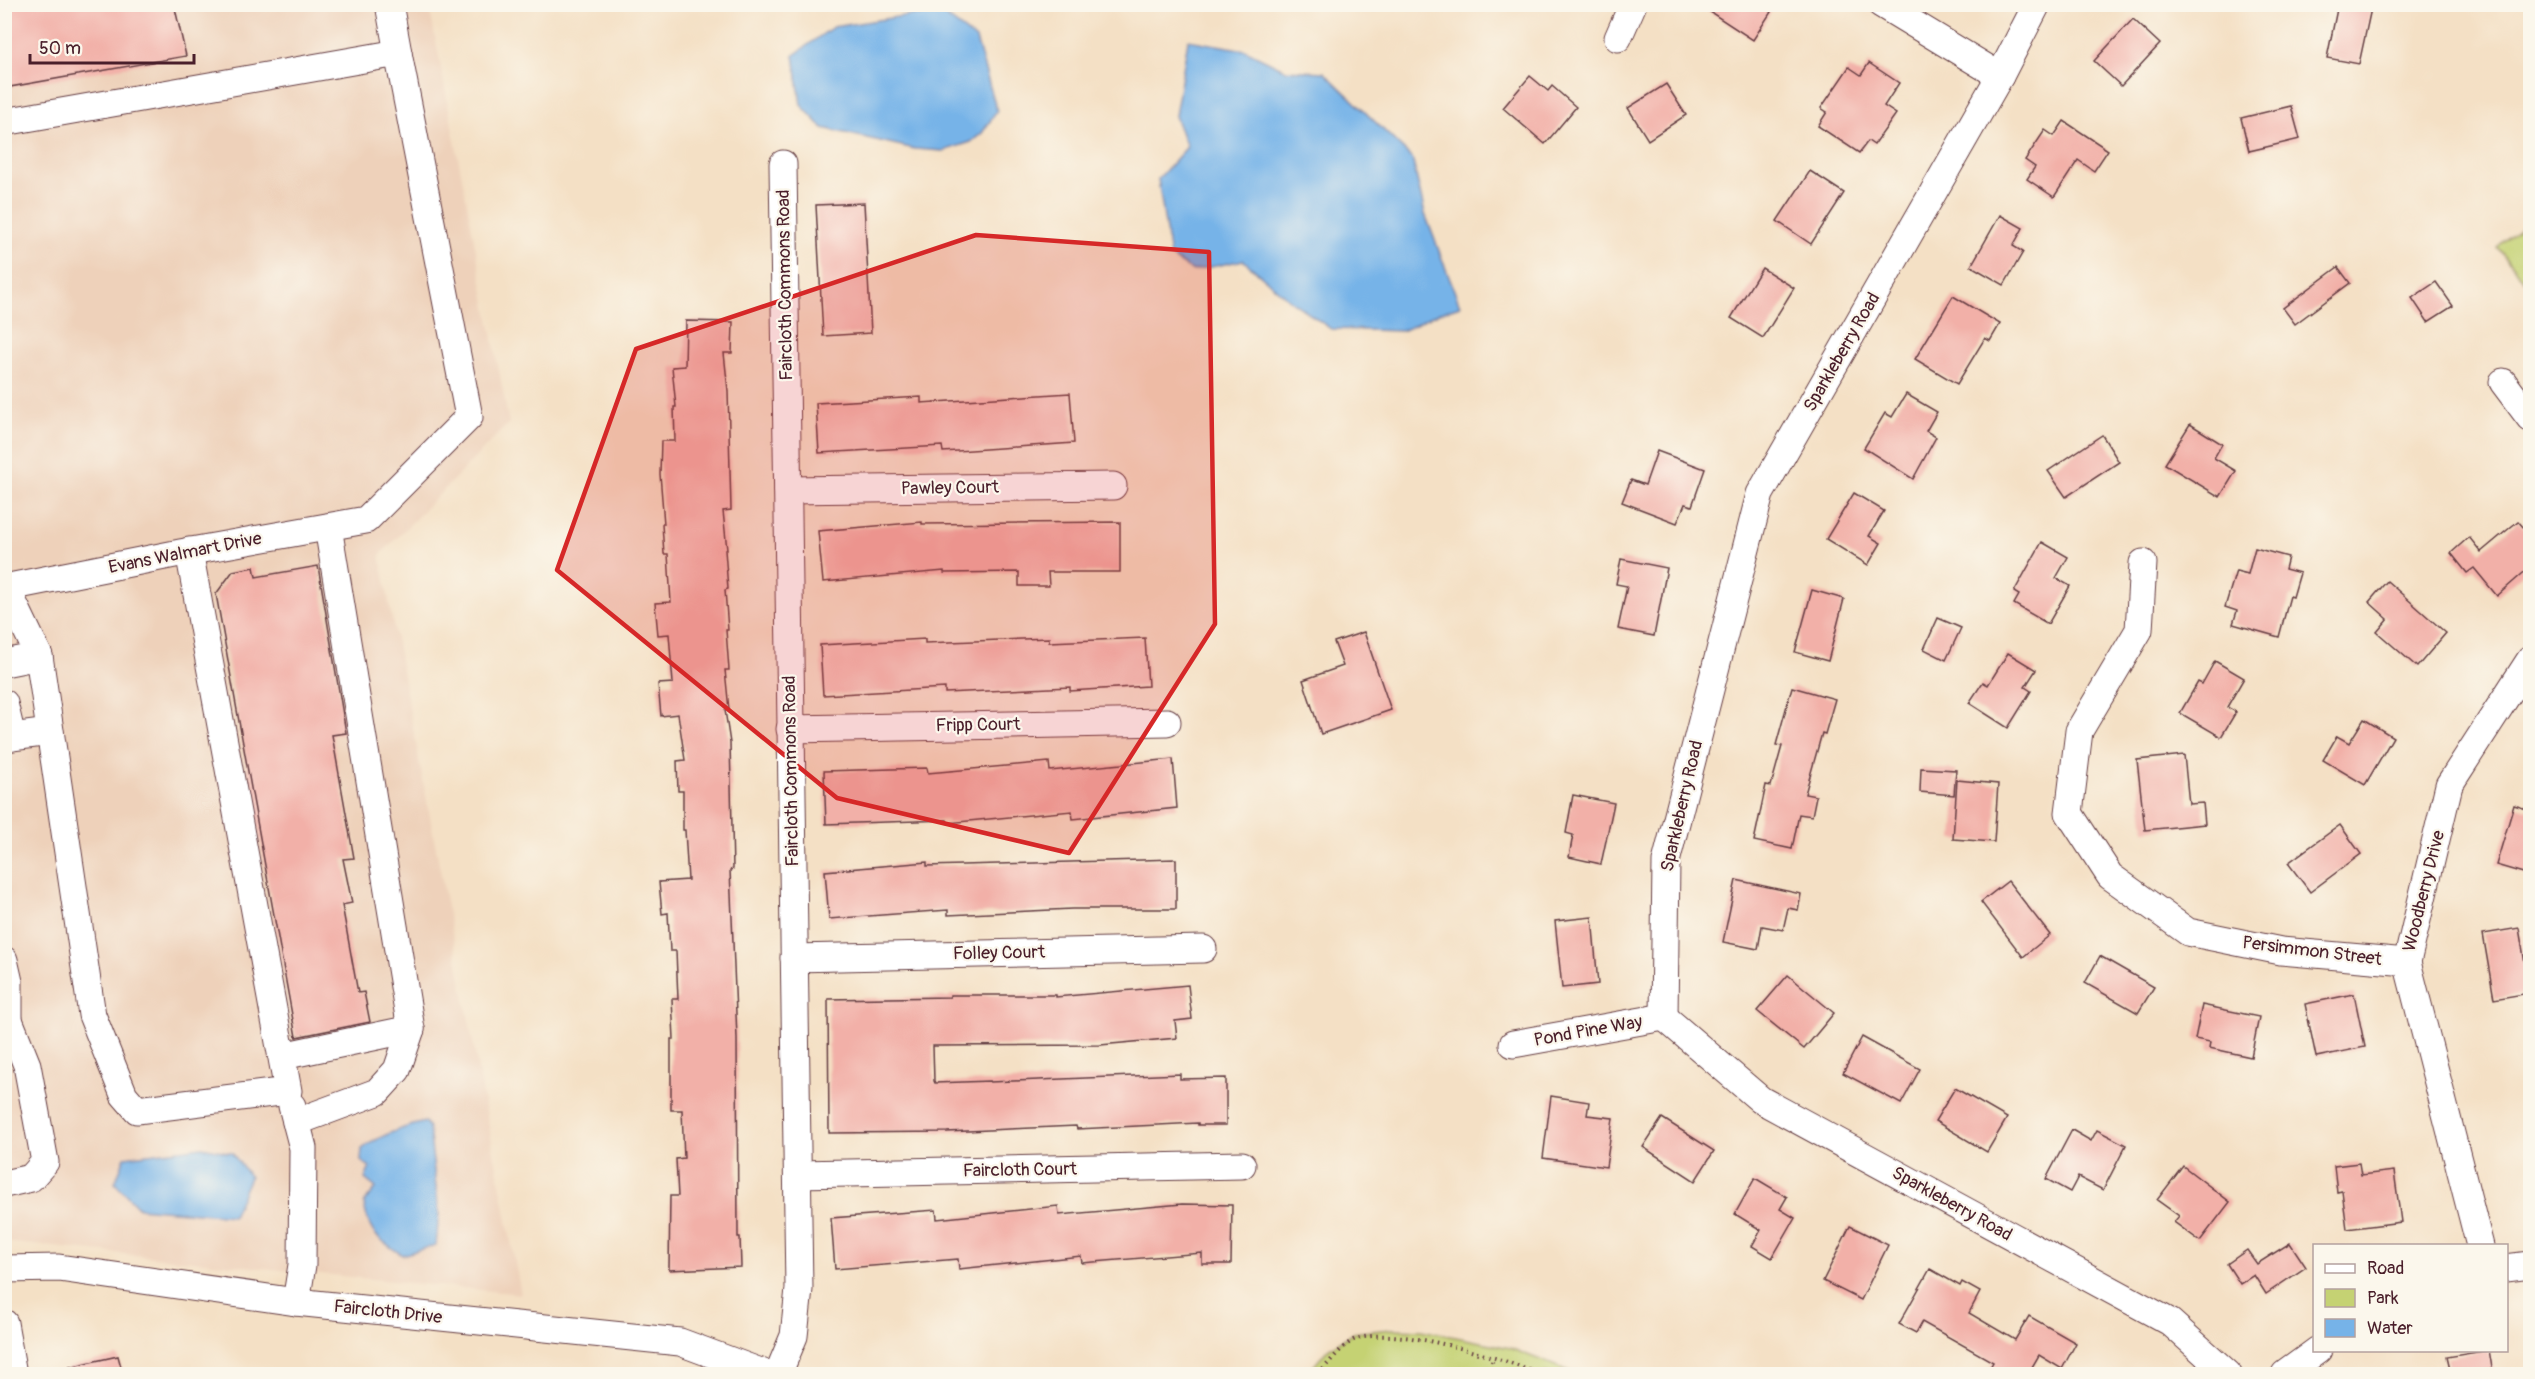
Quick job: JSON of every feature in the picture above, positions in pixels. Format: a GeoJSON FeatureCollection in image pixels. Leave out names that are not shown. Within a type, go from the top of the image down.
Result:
{"type":"FeatureCollection","features":[{"type":"Feature","properties":{"kind":"street"},"geometry":{"type":"LineString","coordinates":[[4,122],[398,53],[389,4]]}},
{"type":"Feature","properties":{"kind":"street"},"geometry":{"type":"LineString","coordinates":[[1618,38],[1633,4]]}},
{"type":"Feature","properties":{"kind":"street"},"geometry":{"type":"LineString","coordinates":[[1881,4],[2000,76]]}},
{"type":"Feature","properties":{"kind":"street","name":"Sparkleberry Road"},"geometry":{"type":"LineString","coordinates":[[2037,4],[2000,76],[1760,494],[1665,862],[1664,1017],[1761,1100],[2169,1322],[2228,1374]]}},
{"type":"Feature","properties":{"kind":"street","name":"Evans Walmart Drive"},"geometry":{"type":"LineString","coordinates":[[5,588],[189,551],[366,520],[469,417],[398,53]]}},
{"type":"Feature","properties":{"kind":"street","name":"Faircloth Commons Road"},"geometry":{"type":"LineString","coordinates":[[778,1374],[794,1336],[797,1319],[798,1174],[783,164]]}},
{"type":"Feature","properties":{"kind":"street"},"geometry":{"type":"LineString","coordinates":[[2503,382],[2530,418]]}},
{"type":"Feature","properties":{"kind":"street","name":"Pawley Court"},"geometry":{"type":"LineString","coordinates":[[788,490],[1113,486]]}},
{"type":"Feature","properties":{"kind":"street"},"geometry":{"type":"LineString","coordinates":[[296,1122],[377,1092],[397,1070],[411,1029],[328,527]]}},
{"type":"Feature","properties":{"kind":"street"},"geometry":{"type":"LineString","coordinates":[[189,551],[288,1090],[303,1148],[302,1265],[296,1302]]}},
{"type":"Feature","properties":{"kind":"street","name":"Persimmon Street"},"geometry":{"type":"LineString","coordinates":[[2144,563],[2139,630],[2079,731],[2069,813],[2110,876],[2188,932],[2281,951],[2407,962]]}},
{"type":"Feature","properties":{"kind":"street"},"geometry":{"type":"LineString","coordinates":[[5,588],[39,656],[92,1015],[124,1095],[137,1110],[288,1090]]}},
{"type":"Feature","properties":{"kind":"street"},"geometry":{"type":"LineString","coordinates":[[4,663],[39,656]]}},
{"type":"Feature","properties":{"kind":"street","name":"Woodberry Drive"},"geometry":{"type":"LineString","coordinates":[[2480,1244],[2407,962],[2449,785],[2530,660]]}},
{"type":"Feature","properties":{"kind":"street"},"geometry":{"type":"LineString","coordinates":[[4,703],[8,738],[50,732]]}},
{"type":"Feature","properties":{"kind":"street","name":"Fripp Court"},"geometry":{"type":"LineString","coordinates":[[790,729],[1167,722]]}},
{"type":"Feature","properties":{"kind":"street","name":"Folley Court"},"geometry":{"type":"LineString","coordinates":[[794,958],[1203,949]]}},
{"type":"Feature","properties":{"kind":"street"},"geometry":{"type":"LineString","coordinates":[[4,960],[9,982],[9,1032],[27,1065],[45,1162],[31,1178],[4,1184]]}},
{"type":"Feature","properties":{"kind":"street","name":"Pond Pine Way"},"geometry":{"type":"LineString","coordinates":[[1513,1044],[1664,1017]]}},
{"type":"Feature","properties":{"kind":"street"},"geometry":{"type":"LineString","coordinates":[[282,1056],[411,1029]]}},
{"type":"Feature","properties":{"kind":"street","name":"Faircloth Court"},"geometry":{"type":"LineString","coordinates":[[798,1174],[1242,1165]]}},
{"type":"Feature","properties":{"kind":"street"},"geometry":{"type":"LineString","coordinates":[[2508,1268],[2530,1265]]}},
{"type":"Feature","properties":{"kind":"street","name":"Faircloth Drive"},"geometry":{"type":"LineString","coordinates":[[4,1269],[59,1268],[296,1302],[680,1342],[766,1374]]}},
{"type":"Feature","properties":{"kind":"street"},"geometry":{"type":"LineString","coordinates":[[4,1323],[13,1374]]}},
{"type":"Feature","properties":{"kind":"street"},"geometry":{"type":"LineString","coordinates":[[2284,1374],[2315,1352]]}},
{"type":"Feature","properties":{"kind":"path"},"geometry":{"type":"LineString","coordinates":[[1319,1374],[1354,1340],[1391,1336],[1420,1340],[1493,1358],[1544,1374]]}},
{"type":"Feature","properties":{"kind":"path"},"geometry":{"type":"LineString","coordinates":[[1489,1374],[1493,1358]]}},
{"type":"Feature","properties":{"kind":"highlighted area"},"geometry":{"type":"Polygon","coordinates":[[[976,235],[1209,252],[1215,624],[1069,853],[837,798],[557,570],[636,349],[976,235]]]}},
{"type":"Feature","properties":{"kind":"shaded area"},"geometry":{"type":"Polygon","coordinates":[[[4,5],[429,5],[509,423],[380,555],[521,1294],[5,1242],[4,5]]]}},
{"type":"Feature","properties":{"kind":"green space"},"geometry":{"type":"Polygon","coordinates":[[[2530,219],[2530,288],[2497,247],[2530,219]]]}},
{"type":"Feature","properties":{"kind":"green space"},"geometry":{"type":"Polygon","coordinates":[[[1392,1329],[1421,1330],[1510,1348],[1576,1374],[1307,1374],[1328,1349],[1353,1333],[1392,1329]]]}},
{"type":"Feature","properties":{"kind":"water"},"geometry":{"type":"Polygon","coordinates":[[[910,15],[944,15],[976,39],[997,111],[982,133],[971,142],[943,151],[915,149],[823,128],[801,105],[794,55],[833,27],[910,15]]]}},
{"type":"Feature","properties":{"kind":"water"},"geometry":{"type":"Polygon","coordinates":[[[1188,40],[1245,50],[1286,70],[1324,72],[1412,158],[1425,214],[1460,306],[1436,314],[1402,331],[1331,329],[1287,298],[1243,260],[1193,271],[1170,256],[1158,179],[1187,147],[1175,116],[1188,40]]]}},
{"type":"Feature","properties":{"kind":"water"},"geometry":{"type":"Polygon","coordinates":[[[425,1122],[429,1128],[439,1213],[436,1245],[402,1255],[380,1239],[369,1223],[364,1203],[376,1188],[365,1179],[370,1167],[361,1161],[362,1149],[392,1132],[425,1122]]]}},
{"type":"Feature","properties":{"kind":"water"},"geometry":{"type":"Polygon","coordinates":[[[202,1147],[232,1153],[250,1177],[233,1216],[139,1208],[115,1183],[125,1157],[202,1147]]]}},
{"type":"Feature","properties":{"kind":"building"},"geometry":{"type":"Polygon","coordinates":[[[4,4],[174,4],[186,56],[4,88],[4,4]]]}},
{"type":"Feature","properties":{"kind":"building"},"geometry":{"type":"Polygon","coordinates":[[[1698,4],[1760,4],[1771,12],[1753,40],[1698,4]]]}},
{"type":"Feature","properties":{"kind":"building"},"geometry":{"type":"Polygon","coordinates":[[[2338,4],[2372,4],[2359,64],[2327,58],[2338,4]]]}},
{"type":"Feature","properties":{"kind":"building"},"geometry":{"type":"Polygon","coordinates":[[[2133,19],[2160,44],[2121,86],[2094,61],[2133,19]]]}},
{"type":"Feature","properties":{"kind":"building"},"geometry":{"type":"Polygon","coordinates":[[[1869,63],[1899,83],[1884,106],[1896,114],[1874,145],[1868,141],[1859,153],[1818,126],[1827,112],[1821,108],[1849,67],[1861,75],[1869,63]]]}},
{"type":"Feature","properties":{"kind":"building"},"geometry":{"type":"Polygon","coordinates":[[[1530,76],[1548,91],[1552,86],[1576,107],[1545,144],[1503,108],[1530,76]]]}},
{"type":"Feature","properties":{"kind":"building"},"geometry":{"type":"Polygon","coordinates":[[[1666,84],[1686,115],[1648,140],[1628,108],[1666,84]]]}},
{"type":"Feature","properties":{"kind":"building"},"geometry":{"type":"Polygon","coordinates":[[[2291,106],[2300,139],[2249,151],[2241,118],[2291,106]]]}},
{"type":"Feature","properties":{"kind":"building"},"geometry":{"type":"Polygon","coordinates":[[[2064,121],[2108,150],[2094,171],[2078,160],[2054,197],[2027,179],[2035,167],[2025,160],[2045,130],[2054,136],[2064,121]]]}},
{"type":"Feature","properties":{"kind":"building"},"geometry":{"type":"Polygon","coordinates":[[[1810,171],[1844,193],[1811,244],[1777,221],[1810,171]]]}},
{"type":"Feature","properties":{"kind":"building"},"geometry":{"type":"Polygon","coordinates":[[[864,203],[871,333],[823,336],[816,205],[864,203]]]}},
{"type":"Feature","properties":{"kind":"building"},"geometry":{"type":"Polygon","coordinates":[[[2000,215],[2023,228],[2013,246],[2023,252],[2004,285],[1971,266],[2000,215]]]}},
{"type":"Feature","properties":{"kind":"building"},"geometry":{"type":"Polygon","coordinates":[[[2338,267],[2350,283],[2295,324],[2283,308],[2338,267]]]}},
{"type":"Feature","properties":{"kind":"building"},"geometry":{"type":"Polygon","coordinates":[[[1762,268],[1794,288],[1763,338],[1731,318],[1762,268]]]}},
{"type":"Feature","properties":{"kind":"building"},"geometry":{"type":"Polygon","coordinates":[[[2436,282],[2453,306],[2428,322],[2412,298],[2436,282]]]}},
{"type":"Feature","properties":{"kind":"building"},"geometry":{"type":"Polygon","coordinates":[[[1953,296],[2000,324],[1990,341],[1985,338],[1957,384],[1915,359],[1953,296]]]}},
{"type":"Feature","properties":{"kind":"building"},"geometry":{"type":"Polygon","coordinates":[[[686,321],[733,322],[732,353],[724,353],[728,391],[731,510],[723,511],[728,589],[725,590],[729,670],[725,670],[729,710],[725,710],[730,743],[733,869],[730,870],[737,1038],[738,1237],[740,1237],[741,1267],[669,1270],[670,1196],[678,1196],[676,1159],[684,1158],[682,1110],[671,1110],[671,1039],[674,1039],[672,999],[678,999],[676,951],[670,951],[668,913],[662,914],[659,882],[688,880],[685,830],[683,830],[683,791],[678,791],[677,761],[685,760],[678,714],[661,716],[658,684],[673,683],[669,634],[658,635],[655,603],[671,602],[668,554],[664,554],[662,524],[664,524],[660,474],[661,441],[675,441],[674,407],[676,407],[672,367],[685,366],[686,321]]]}},
{"type":"Feature","properties":{"kind":"building"},"geometry":{"type":"Polygon","coordinates":[[[1070,393],[1074,443],[943,452],[942,446],[819,453],[816,403],[921,397],[921,403],[1070,393]]]}},
{"type":"Feature","properties":{"kind":"building"},"geometry":{"type":"Polygon","coordinates":[[[1906,394],[1937,412],[1926,431],[1936,437],[1913,479],[1864,448],[1885,413],[1892,417],[1906,394]]]}},
{"type":"Feature","properties":{"kind":"building"},"geometry":{"type":"Polygon","coordinates":[[[2190,424],[2222,444],[2214,458],[2236,471],[2220,497],[2165,464],[2190,424]]]}},
{"type":"Feature","properties":{"kind":"building"},"geometry":{"type":"Polygon","coordinates":[[[2102,435],[2119,462],[2066,497],[2048,471],[2102,435]]]}},
{"type":"Feature","properties":{"kind":"building"},"geometry":{"type":"Polygon","coordinates":[[[1657,451],[1705,469],[1692,506],[1685,504],[1677,523],[1622,502],[1631,480],[1645,485],[1657,451]]]}},
{"type":"Feature","properties":{"kind":"building"},"geometry":{"type":"Polygon","coordinates":[[[1854,493],[1884,511],[1869,536],[1881,543],[1868,565],[1826,539],[1854,493]]]}},
{"type":"Feature","properties":{"kind":"building"},"geometry":{"type":"Polygon","coordinates":[[[2518,521],[2530,535],[2530,567],[2497,596],[2474,568],[2467,573],[2451,553],[2469,537],[2481,552],[2518,521]]]}},
{"type":"Feature","properties":{"kind":"building"},"geometry":{"type":"Polygon","coordinates":[[[922,522],[922,524],[1120,522],[1120,572],[1048,572],[1049,586],[1019,586],[1019,572],[944,573],[944,571],[823,582],[818,531],[922,522]]]}},
{"type":"Feature","properties":{"kind":"building"},"geometry":{"type":"Polygon","coordinates":[[[2042,542],[2068,557],[2056,578],[2070,586],[2048,624],[2014,604],[2019,595],[2014,592],[2042,542]]]}},
{"type":"Feature","properties":{"kind":"building"},"geometry":{"type":"Polygon","coordinates":[[[2255,548],[2288,557],[2285,569],[2300,573],[2293,597],[2290,596],[2279,637],[2233,624],[2237,611],[2225,607],[2236,571],[2248,574],[2255,548]]]}},
{"type":"Feature","properties":{"kind":"building"},"geometry":{"type":"Polygon","coordinates":[[[1621,559],[1667,568],[1654,636],[1618,629],[1627,586],[1616,584],[1621,559]]]}},
{"type":"Feature","properties":{"kind":"building"},"geometry":{"type":"Polygon","coordinates":[[[318,566],[346,733],[332,735],[354,858],[343,859],[352,903],[342,905],[358,993],[364,992],[370,1022],[296,1037],[216,594],[233,571],[254,567],[256,577],[318,566]]]}},
{"type":"Feature","properties":{"kind":"building"},"geometry":{"type":"Polygon","coordinates":[[[2387,581],[2446,633],[2417,667],[2377,632],[2388,619],[2369,602],[2387,581]]]}},
{"type":"Feature","properties":{"kind":"building"},"geometry":{"type":"Polygon","coordinates":[[[1812,590],[1844,599],[1828,661],[1795,652],[1812,590]]]}},
{"type":"Feature","properties":{"kind":"building"},"geometry":{"type":"Polygon","coordinates":[[[1938,618],[1961,628],[1946,660],[1924,649],[1938,618]]]}},
{"type":"Feature","properties":{"kind":"building"},"geometry":{"type":"Polygon","coordinates":[[[1364,632],[1391,710],[1321,734],[1303,680],[1343,666],[1334,642],[1364,632]]]}},
{"type":"Feature","properties":{"kind":"building"},"geometry":{"type":"Polygon","coordinates":[[[1049,638],[1049,642],[1145,638],[1148,686],[1070,691],[1070,687],[945,693],[945,688],[823,695],[820,645],[925,639],[925,643],[1049,638]]]}},
{"type":"Feature","properties":{"kind":"building"},"geometry":{"type":"Polygon","coordinates":[[[2008,653],[2036,670],[2025,687],[2031,691],[2008,728],[1969,703],[1983,682],[1988,685],[2008,653]]]}},
{"type":"Feature","properties":{"kind":"building"},"geometry":{"type":"Polygon","coordinates":[[[2215,661],[2244,678],[2227,707],[2236,712],[2221,737],[2180,713],[2198,682],[2202,684],[2215,661]]]}},
{"type":"Feature","properties":{"kind":"building"},"geometry":{"type":"Polygon","coordinates":[[[1792,687],[1835,699],[1825,734],[1822,733],[1805,794],[1816,796],[1812,816],[1799,814],[1792,849],[1754,841],[1766,785],[1771,786],[1782,746],[1776,745],[1792,687]]]}},
{"type":"Feature","properties":{"kind":"building"},"geometry":{"type":"Polygon","coordinates":[[[2364,719],[2393,737],[2365,785],[2323,760],[2337,736],[2349,743],[2364,719]]]}},
{"type":"Feature","properties":{"kind":"building"},"geometry":{"type":"Polygon","coordinates":[[[2184,755],[2189,804],[2203,803],[2205,824],[2145,830],[2137,760],[2184,755]]]}},
{"type":"Feature","properties":{"kind":"building"},"geometry":{"type":"Polygon","coordinates":[[[1173,759],[1177,808],[1073,819],[1072,811],[948,823],[947,820],[826,824],[824,771],[927,768],[928,773],[1049,762],[1050,771],[1173,759]]]}},
{"type":"Feature","properties":{"kind":"building"},"geometry":{"type":"Polygon","coordinates":[[[1921,768],[1956,770],[1954,795],[1920,792],[1921,768]]]}},
{"type":"Feature","properties":{"kind":"building"},"geometry":{"type":"Polygon","coordinates":[[[1957,780],[1998,784],[1994,842],[1953,839],[1957,780]]]}},
{"type":"Feature","properties":{"kind":"building"},"geometry":{"type":"Polygon","coordinates":[[[1573,795],[1614,803],[1601,864],[1569,857],[1573,835],[1566,833],[1573,795]]]}},
{"type":"Feature","properties":{"kind":"building"},"geometry":{"type":"Polygon","coordinates":[[[2514,805],[2530,810],[2530,875],[2496,865],[2514,805]]]}},
{"type":"Feature","properties":{"kind":"building"},"geometry":{"type":"Polygon","coordinates":[[[2340,825],[2361,854],[2310,892],[2288,863],[2340,825]]]}},
{"type":"Feature","properties":{"kind":"building"},"geometry":{"type":"Polygon","coordinates":[[[1176,859],[1176,909],[1072,909],[948,915],[948,910],[829,919],[825,871],[927,862],[927,866],[1176,859]]]}},
{"type":"Feature","properties":{"kind":"building"},"geometry":{"type":"Polygon","coordinates":[[[1736,880],[1801,894],[1798,910],[1788,908],[1783,930],[1762,926],[1758,949],[1723,942],[1736,880]]]}},
{"type":"Feature","properties":{"kind":"building"},"geometry":{"type":"Polygon","coordinates":[[[2008,881],[2050,935],[2023,957],[1981,902],[2008,881]]]}},
{"type":"Feature","properties":{"kind":"building"},"geometry":{"type":"Polygon","coordinates":[[[1592,917],[1598,984],[1562,988],[1555,921],[1592,917]]]}},
{"type":"Feature","properties":{"kind":"building"},"geometry":{"type":"Polygon","coordinates":[[[2519,928],[2530,993],[2494,999],[2483,934],[2519,928]]]}},
{"type":"Feature","properties":{"kind":"building"},"geometry":{"type":"Polygon","coordinates":[[[2100,956],[2154,987],[2138,1013],[2085,983],[2100,956]]]}},
{"type":"Feature","properties":{"kind":"building"},"geometry":{"type":"Polygon","coordinates":[[[1788,975],[1834,1013],[1804,1049],[1757,1011],[1788,975]]]}},
{"type":"Feature","properties":{"kind":"building"},"geometry":{"type":"Polygon","coordinates":[[[1188,985],[1192,1019],[1175,1021],[1177,1038],[1100,1045],[933,1046],[934,1081],[935,1083],[990,1082],[1180,1074],[1180,1079],[1226,1078],[1226,1125],[1198,1125],[1198,1123],[1077,1129],[1076,1126],[947,1132],[829,1133],[828,999],[950,997],[950,995],[1056,995],[1056,997],[1188,985]]]}},
{"type":"Feature","properties":{"kind":"building"},"geometry":{"type":"Polygon","coordinates":[[[2354,994],[2365,1047],[2316,1057],[2305,1004],[2354,994]]]}},
{"type":"Feature","properties":{"kind":"building"},"geometry":{"type":"Polygon","coordinates":[[[2202,1005],[2259,1017],[2251,1057],[2209,1048],[2210,1042],[2195,1039],[2202,1005]]]}},
{"type":"Feature","properties":{"kind":"building"},"geometry":{"type":"Polygon","coordinates":[[[1862,1037],[1920,1069],[1901,1104],[1843,1073],[1862,1037]]]}},
{"type":"Feature","properties":{"kind":"building"},"geometry":{"type":"Polygon","coordinates":[[[1955,1088],[2007,1118],[1987,1152],[1935,1121],[1955,1088]]]}},
{"type":"Feature","properties":{"kind":"building"},"geometry":{"type":"Polygon","coordinates":[[[1551,1096],[1589,1102],[1587,1115],[1613,1118],[1606,1167],[1543,1158],[1551,1096]]]}},
{"type":"Feature","properties":{"kind":"building"},"geometry":{"type":"Polygon","coordinates":[[[1662,1118],[1714,1151],[1695,1181],[1643,1147],[1662,1118]]]}},
{"type":"Feature","properties":{"kind":"building"},"geometry":{"type":"Polygon","coordinates":[[[2072,1130],[2091,1141],[2097,1130],[2126,1145],[2103,1190],[2078,1177],[2070,1192],[2046,1179],[2072,1130]]]}},
{"type":"Feature","properties":{"kind":"building"},"geometry":{"type":"Polygon","coordinates":[[[2359,1163],[2361,1175],[2394,1171],[2401,1222],[2347,1229],[2342,1191],[2337,1192],[2334,1166],[2359,1163]]]}},
{"type":"Feature","properties":{"kind":"building"},"geometry":{"type":"Polygon","coordinates":[[[2183,1166],[2230,1202],[2200,1241],[2174,1222],[2179,1216],[2157,1200],[2183,1166]]]}},
{"type":"Feature","properties":{"kind":"building"},"geometry":{"type":"Polygon","coordinates":[[[1755,1178],[1787,1197],[1780,1209],[1795,1218],[1772,1258],[1752,1246],[1761,1230],[1735,1214],[1755,1178]]]}},
{"type":"Feature","properties":{"kind":"building"},"geometry":{"type":"Polygon","coordinates":[[[1182,1204],[1232,1205],[1231,1264],[1202,1264],[1202,1253],[1082,1263],[1081,1256],[959,1269],[958,1259],[835,1269],[831,1218],[936,1210],[937,1219],[1058,1206],[1059,1215],[1182,1204]]]}},
{"type":"Feature","properties":{"kind":"building"},"geometry":{"type":"Polygon","coordinates":[[[1850,1226],[1888,1245],[1861,1300],[1823,1281],[1850,1226]]]}},
{"type":"Feature","properties":{"kind":"building"},"geometry":{"type":"Polygon","coordinates":[[[2290,1243],[2306,1267],[2266,1294],[2254,1275],[2240,1284],[2227,1264],[2247,1250],[2257,1264],[2290,1243]]]}},
{"type":"Feature","properties":{"kind":"building"},"geometry":{"type":"Polygon","coordinates":[[[1930,1269],[1960,1286],[1962,1282],[1980,1292],[1969,1313],[2015,1340],[2029,1316],[2076,1343],[2062,1369],[2039,1355],[2028,1374],[1999,1374],[1989,1369],[1993,1362],[1922,1322],[1916,1333],[1899,1324],[1930,1269]]]}},
{"type":"Feature","properties":{"kind":"building"},"geometry":{"type":"Polygon","coordinates":[[[2489,1352],[2493,1374],[2451,1374],[2447,1357],[2489,1352]]]}},
{"type":"Feature","properties":{"kind":"building"},"geometry":{"type":"Polygon","coordinates":[[[118,1356],[123,1374],[69,1374],[68,1367],[118,1356]]]}}]}
